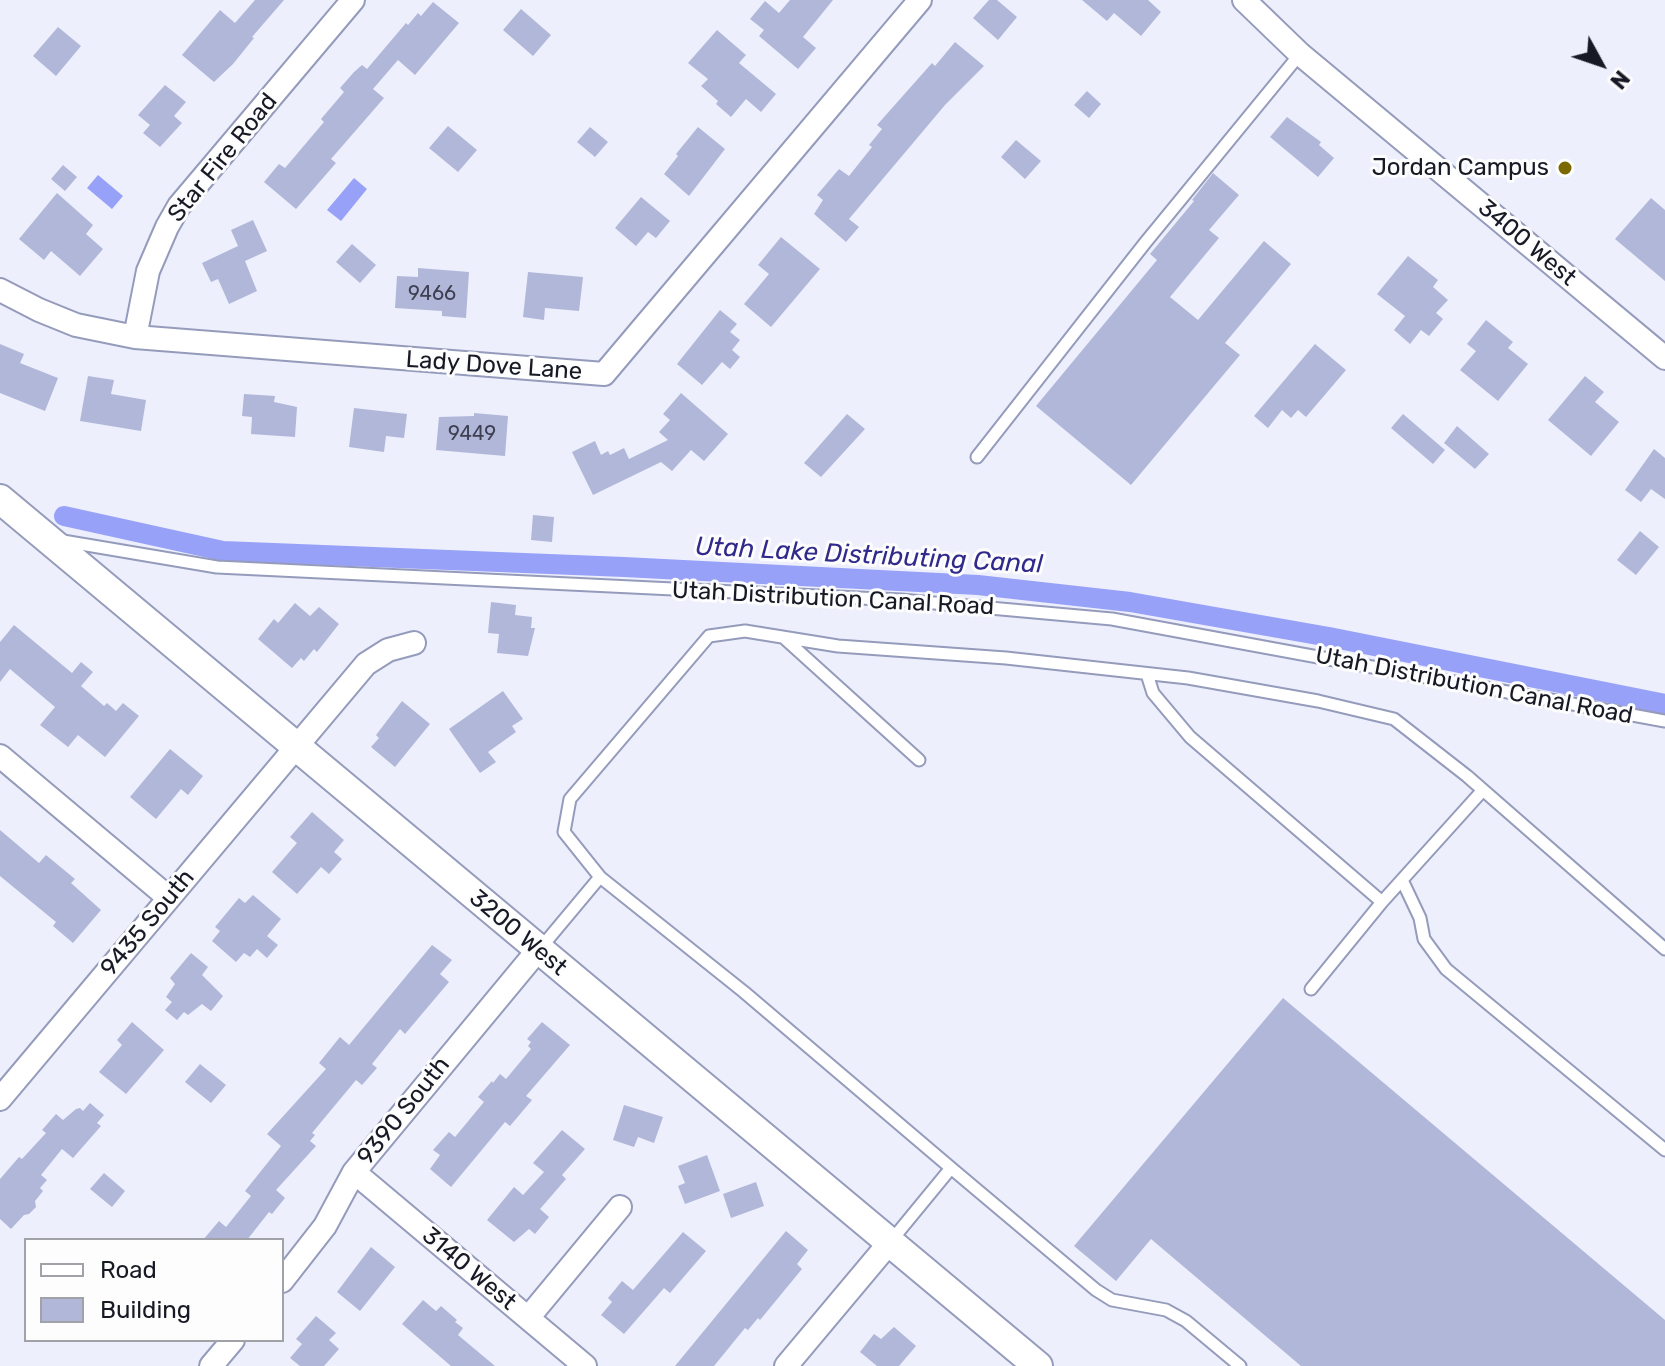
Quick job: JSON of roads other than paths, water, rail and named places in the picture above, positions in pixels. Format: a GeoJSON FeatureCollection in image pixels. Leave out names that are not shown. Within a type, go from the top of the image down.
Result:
{"type":"FeatureCollection","features":[{"type":"Feature","properties":{"kind":"street","name":"Star Fire Road"},"geometry":{"type":"LineString","coordinates":[[135,337],[148,271],[179,206],[353,0]]}},
{"type":"Feature","properties":{"kind":"street","name":"Lady Dove Lane"},"geometry":{"type":"LineString","coordinates":[[0,290],[76,325],[135,337],[604,374],[920,0]]}},
{"type":"Feature","properties":{"kind":"street","name":"3400 West"},"geometry":{"type":"LineString","coordinates":[[1244,0],[1300,54],[1665,358]]}},
{"type":"Feature","properties":{"kind":"street","name":"3200 West"},"geometry":{"type":"LineString","coordinates":[[0,499],[1038,1366]]}},
{"type":"Feature","properties":{"kind":"street","name":"9435 South"},"geometry":{"type":"LineString","coordinates":[[0,1099],[366,664],[388,650],[414,643]]}},
{"type":"Feature","properties":{"kind":"street"},"geometry":{"type":"LineString","coordinates":[[0,756],[169,898]]}},
{"type":"Feature","properties":{"kind":"street","name":"9390 South"},"geometry":{"type":"LineString","coordinates":[[284,1278],[325,1226],[354,1172],[538,950]]}},
{"type":"Feature","properties":{"kind":"street","name":"3140 West"},"geometry":{"type":"LineString","coordinates":[[354,1172],[585,1366]]}},
{"type":"Feature","properties":{"kind":"street"},"geometry":{"type":"LineString","coordinates":[[528,1318],[620,1207]]}},
{"type":"Feature","properties":{"kind":"street"},"geometry":{"type":"LineString","coordinates":[[786,1366],[890,1242]]}},
{"type":"Feature","properties":{"kind":"street"},"geometry":{"type":"LineString","coordinates":[[211,1366],[231,1342]]}},
{"type":"Feature","properties":{"kind":"lane"},"geometry":{"type":"LineString","coordinates":[[977,457],[1145,243],[1300,54]]}},
{"type":"Feature","properties":{"kind":"lane","name":"Utah Distribution Canal Road"},"geometry":{"type":"LineString","coordinates":[[0,515],[48,539],[217,567],[901,600],[1112,619],[1665,721]]}},
{"type":"Feature","properties":{"kind":"lane"},"geometry":{"type":"LineString","coordinates":[[1240,1366],[1176,1315],[1150,1306],[1112,1300],[1096,1290],[744,992],[600,877],[564,832],[570,799],[709,636],[745,631],[838,646],[1006,658],[1188,678],[1318,701],[1394,719],[1483,790],[1665,949]]}},
{"type":"Feature","properties":{"kind":"lane"},"geometry":{"type":"LineString","coordinates":[[782,637],[919,760]]}},
{"type":"Feature","properties":{"kind":"lane"},"geometry":{"type":"LineString","coordinates":[[1147,674],[1153,693],[1190,737],[1382,902]]}},
{"type":"Feature","properties":{"kind":"lane"},"geometry":{"type":"LineString","coordinates":[[1311,989],[1382,902],[1483,790]]}},
{"type":"Feature","properties":{"kind":"lane"},"geometry":{"type":"LineString","coordinates":[[538,950],[600,877]]}},
{"type":"Feature","properties":{"kind":"lane"},"geometry":{"type":"LineString","coordinates":[[1402,880],[1420,918],[1424,939],[1446,969],[1665,1150]]}},
{"type":"Feature","properties":{"kind":"lane"},"geometry":{"type":"LineString","coordinates":[[890,1242],[951,1168]]}},
{"type":"Feature","properties":{"kind":"water"},"geometry":{"type":"Polygon","coordinates":[[[98,175],[123,196],[112,209],[87,188],[98,175]]]}},
{"type":"Feature","properties":{"kind":"water"},"geometry":{"type":"Polygon","coordinates":[[[354,178],[367,189],[341,221],[327,210],[354,178]]]}},
{"type":"Feature","properties":{"kind":"waterway","name":"Utah Lake Distributing Canal"},"geometry":{"type":"LineString","coordinates":[[64,516],[223,551],[978,585],[1130,602],[1329,637],[1665,704]]}},
{"type":"Feature","properties":{"kind":"place","name":"Jordan Campus"},"geometry":{"type":"Point","coordinates":[1565,168]}}]}
